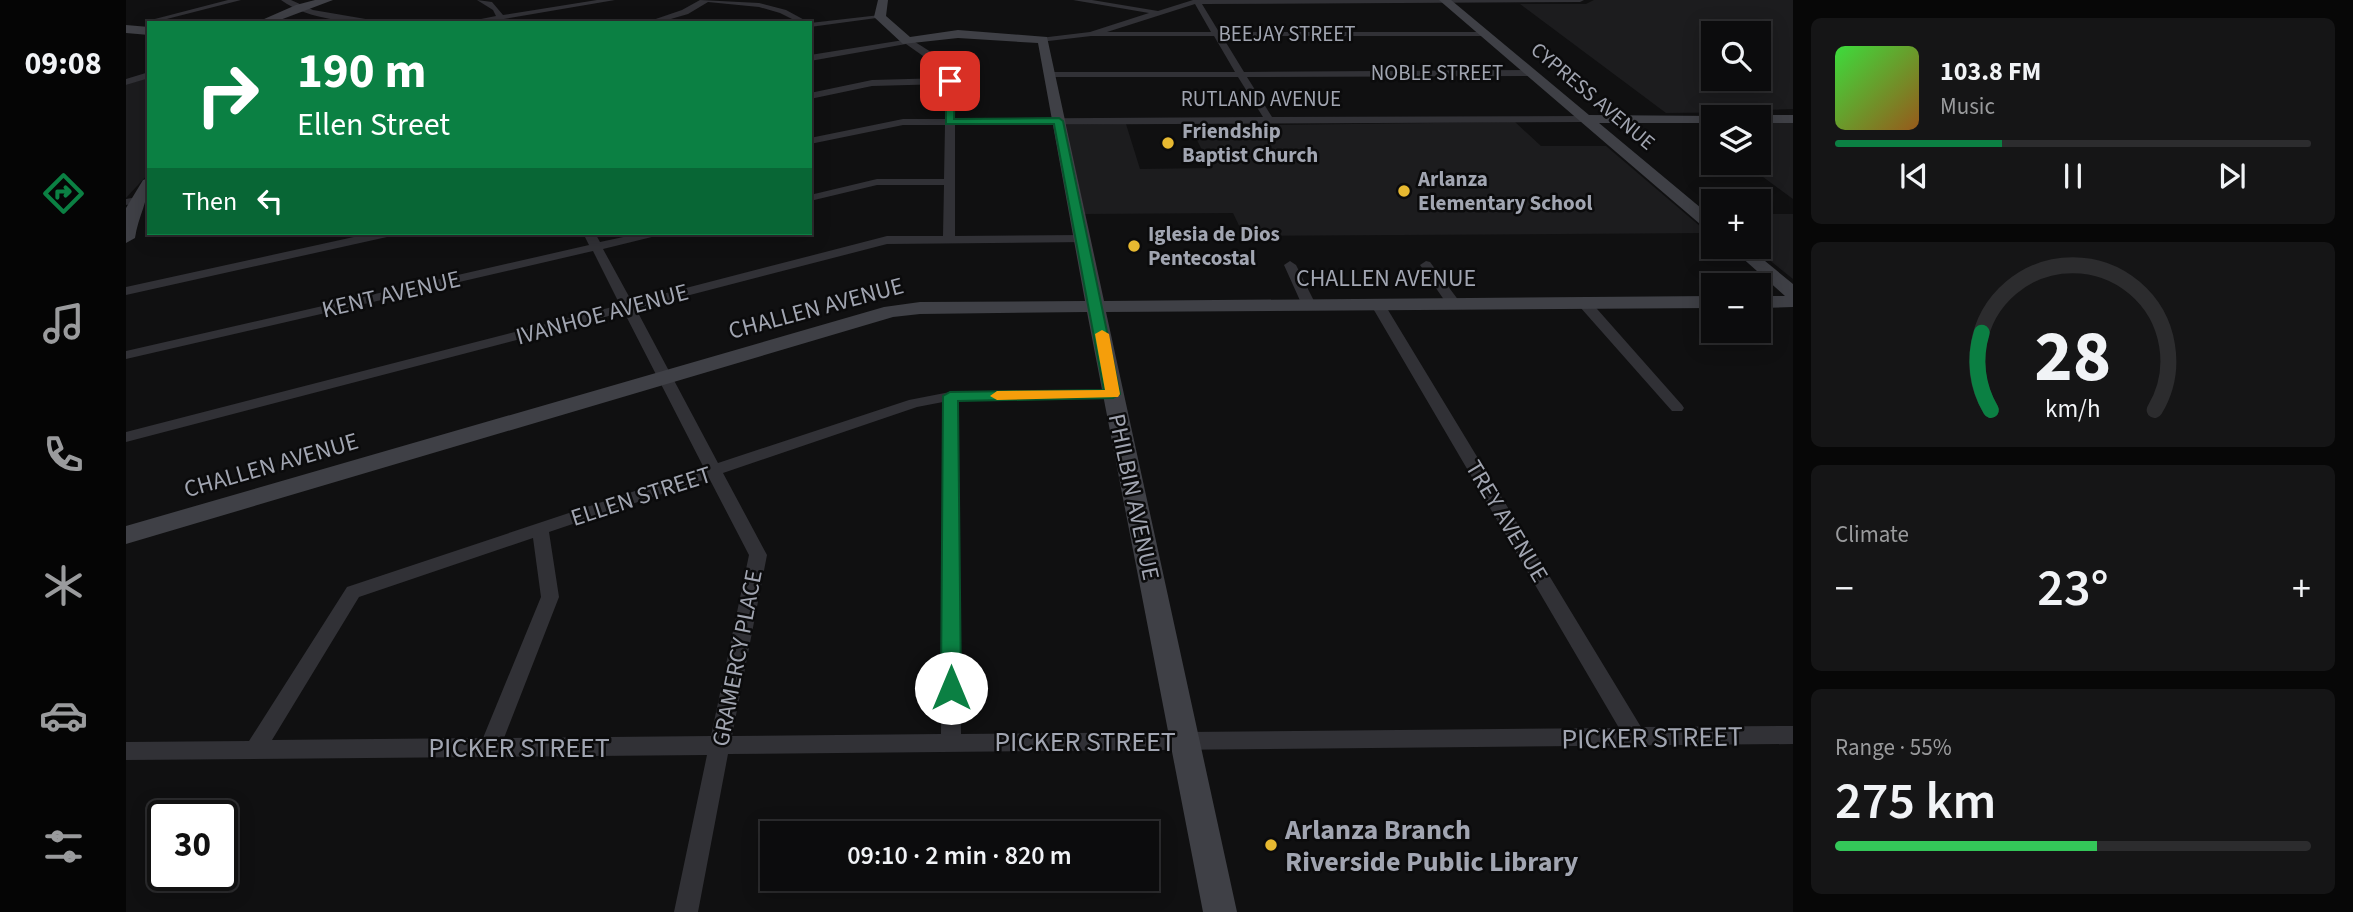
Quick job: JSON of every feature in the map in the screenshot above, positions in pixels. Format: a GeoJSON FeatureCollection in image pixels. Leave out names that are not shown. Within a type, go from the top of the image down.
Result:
{"type":"FeatureCollection","features":[{"type":"Feature","properties":{"kind":"street"},"geometry":{"type":"LineString","coordinates":[[166,21],[237,0]]}},
{"type":"Feature","properties":{"kind":"street"},"geometry":{"type":"LineString","coordinates":[[285,0],[326,15],[370,21]]}},
{"type":"Feature","properties":{"kind":"street"},"geometry":{"type":"LineString","coordinates":[[266,21],[300,7],[328,0]]}},
{"type":"Feature","properties":{"kind":"street"},"geometry":{"type":"LineString","coordinates":[[481,0],[495,6],[500,21],[611,0]]}},
{"type":"Feature","properties":{"kind":"street"},"geometry":{"type":"LineString","coordinates":[[655,21],[685,12],[708,0],[776,7],[804,21]]}},
{"type":"Feature","properties":{"kind":"street"},"geometry":{"type":"LineString","coordinates":[[880,17],[883,0]]}},
{"type":"Feature","properties":{"kind":"street"},"geometry":{"type":"LineString","coordinates":[[1077,0],[1157,12]]}},
{"type":"Feature","properties":{"kind":"street"},"geometry":{"type":"LineString","coordinates":[[812,58],[958,34],[1043,40],[1091,34],[1199,1],[1580,0]]}},
{"type":"Feature","properties":{"kind":"street"},"geometry":{"type":"LineString","coordinates":[[1199,1],[1269,120]]}},
{"type":"Feature","properties":{"kind":"street","name":"CYPRESS AVENUE"},"geometry":{"type":"LineString","coordinates":[[1445,1],[1701,216]]}},
{"type":"Feature","properties":{"kind":"street"},"geometry":{"type":"LineString","coordinates":[[812,24],[880,17],[907,41],[947,69],[950,81],[949,238]]}},
{"type":"Feature","properties":{"kind":"street"},"geometry":{"type":"LineString","coordinates":[[126,29],[147,26]]}},
{"type":"Feature","properties":{"kind":"street","name":"BEEJAY STREET"},"geometry":{"type":"LineString","coordinates":[[1091,34],[1484,34]]}},
{"type":"Feature","properties":{"kind":"street","name":"PHILBIN AVENUE"},"geometry":{"type":"LineString","coordinates":[[1043,40],[1220,912]]}},
{"type":"Feature","properties":{"kind":"street","name":"NOBLE STREET"},"geometry":{"type":"LineString","coordinates":[[1050,75],[1530,73]]}},
{"type":"Feature","properties":{"kind":"street"},"geometry":{"type":"LineString","coordinates":[[126,82],[147,76]]}},
{"type":"Feature","properties":{"kind":"street"},"geometry":{"type":"LineString","coordinates":[[812,96],[872,83],[950,81]]}},
{"type":"Feature","properties":{"kind":"street","name":"RUTLAND AVENUE"},"geometry":{"type":"LineString","coordinates":[[812,141],[903,122],[1701,119]]}},
{"type":"Feature","properties":{"kind":"street"},"geometry":{"type":"LineString","coordinates":[[1771,119],[1793,119]]}},
{"type":"Feature","properties":{"kind":"street"},"geometry":{"type":"LineString","coordinates":[[812,198],[877,182],[948,182]]}},
{"type":"Feature","properties":{"kind":"street"},"geometry":{"type":"LineString","coordinates":[[126,238],[129,219],[137,199]]}},
{"type":"Feature","properties":{"kind":"street"},"geometry":{"type":"LineString","coordinates":[[126,291],[378,235]]}},
{"type":"Feature","properties":{"kind":"street","name":"GRAMERCY PLACE"},"geometry":{"type":"LineString","coordinates":[[590,235],[758,555],[686,912]]}},
{"type":"Feature","properties":{"kind":"street","name":"KENT AVENUE"},"geometry":{"type":"LineString","coordinates":[[126,355],[647,235]]}},
{"type":"Feature","properties":{"kind":"street","name":"IVANHOE AVENUE"},"geometry":{"type":"LineString","coordinates":[[126,437],[887,240],[1083,239]]}},
{"type":"Feature","properties":{"kind":"street"},"geometry":{"type":"LineString","coordinates":[[1752,259],[1793,293]]}},
{"type":"Feature","properties":{"kind":"street"},"geometry":{"type":"LineString","coordinates":[[1290,265],[1309,304]]}},
{"type":"Feature","properties":{"kind":"street"},"geometry":{"type":"LineString","coordinates":[[1426,265],[1454,304]]}},
{"type":"Feature","properties":{"kind":"street"},"geometry":{"type":"LineString","coordinates":[[1771,302],[1793,301]]}},
{"type":"Feature","properties":{"kind":"street","name":"CHALLEN AVENUE"},"geometry":{"type":"LineString","coordinates":[[126,535],[891,311],[920,307],[1097,305],[1701,302]]}},
{"type":"Feature","properties":{"kind":"street"},"geometry":{"type":"LineString","coordinates":[[1585,303],[1676,408]]}},
{"type":"Feature","properties":{"kind":"street","name":"TREY AVENUE"},"geometry":{"type":"LineString","coordinates":[[1378,305],[1636,738]]}},
{"type":"Feature","properties":{"kind":"street","name":"ELLEN STREET"},"geometry":{"type":"LineString","coordinates":[[255,749],[353,592],[914,403],[950,396],[1113,394]]}},
{"type":"Feature","properties":{"kind":"street"},"geometry":{"type":"LineString","coordinates":[[950,396],[951,741]]}},
{"type":"Feature","properties":{"kind":"street"},"geometry":{"type":"LineString","coordinates":[[490,747],[550,597],[540,529]]}},
{"type":"Feature","properties":{"kind":"street","name":"PICKER STREET"},"geometry":{"type":"LineString","coordinates":[[126,751],[951,741],[1793,736]]}},
{"type":"Feature","properties":{"kind":"shaded area"},"geometry":{"type":"Polygon","coordinates":[[[1594,0],[1793,0],[1793,109],[1771,110],[1771,105],[1701,105],[1701,113],[1666,113],[1520,4],[1586,4],[1594,0]]]}},
{"type":"Feature","properties":{"kind":"shaded area"},"geometry":{"type":"Polygon","coordinates":[[[147,78],[147,175],[126,198],[126,85],[147,78]]]}},
{"type":"Feature","properties":{"kind":"shaded area","name":"Arlanza Elementary School"},"geometry":{"type":"Polygon","coordinates":[[[1515,122],[1541,146],[1606,146],[1701,227],[1701,233],[1244,236],[1233,213],[1085,214],[1066,125],[1126,124],[1140,169],[1211,168],[1190,126],[1515,122]]]}},
{"type":"Feature","properties":{"kind":"shaded area"},"geometry":{"type":"Polygon","coordinates":[[[1771,122],[1793,122],[1793,199],[1760,175],[1771,175],[1771,122]]]}},
{"type":"Feature","properties":{"kind":"shaded area"},"geometry":{"type":"Polygon","coordinates":[[[1771,214],[1793,214],[1793,279],[1768,259],[1771,259],[1771,214]]]}},
{"type":"Feature","properties":{"kind":"slow traffic"},"geometry":{"type":"LineString","coordinates":[[997,396],[1113,394],[1102,334]]}},
{"type":"Feature","properties":{"kind":"place","name":"Friendship Baptist Church"},"geometry":{"type":"Point","coordinates":[1168,143]}},
{"type":"Feature","properties":{"kind":"place","name":"Arlanza Elementary School"},"geometry":{"type":"Point","coordinates":[1404,191]}},
{"type":"Feature","properties":{"kind":"place","name":"Iglesia de Dios Pentecostal"},"geometry":{"type":"Point","coordinates":[1134,246]}},
{"type":"Feature","properties":{"kind":"place","name":"Arlanza Branch Riverside Public Library"},"geometry":{"type":"Point","coordinates":[1271,845]}},
{"type":"Feature","properties":{"kind":"route"},"geometry":{"type":"LineString","coordinates":[[950,81],[949,122],[1059,121],[1113,394],[950,396],[951,688]]}}]}
